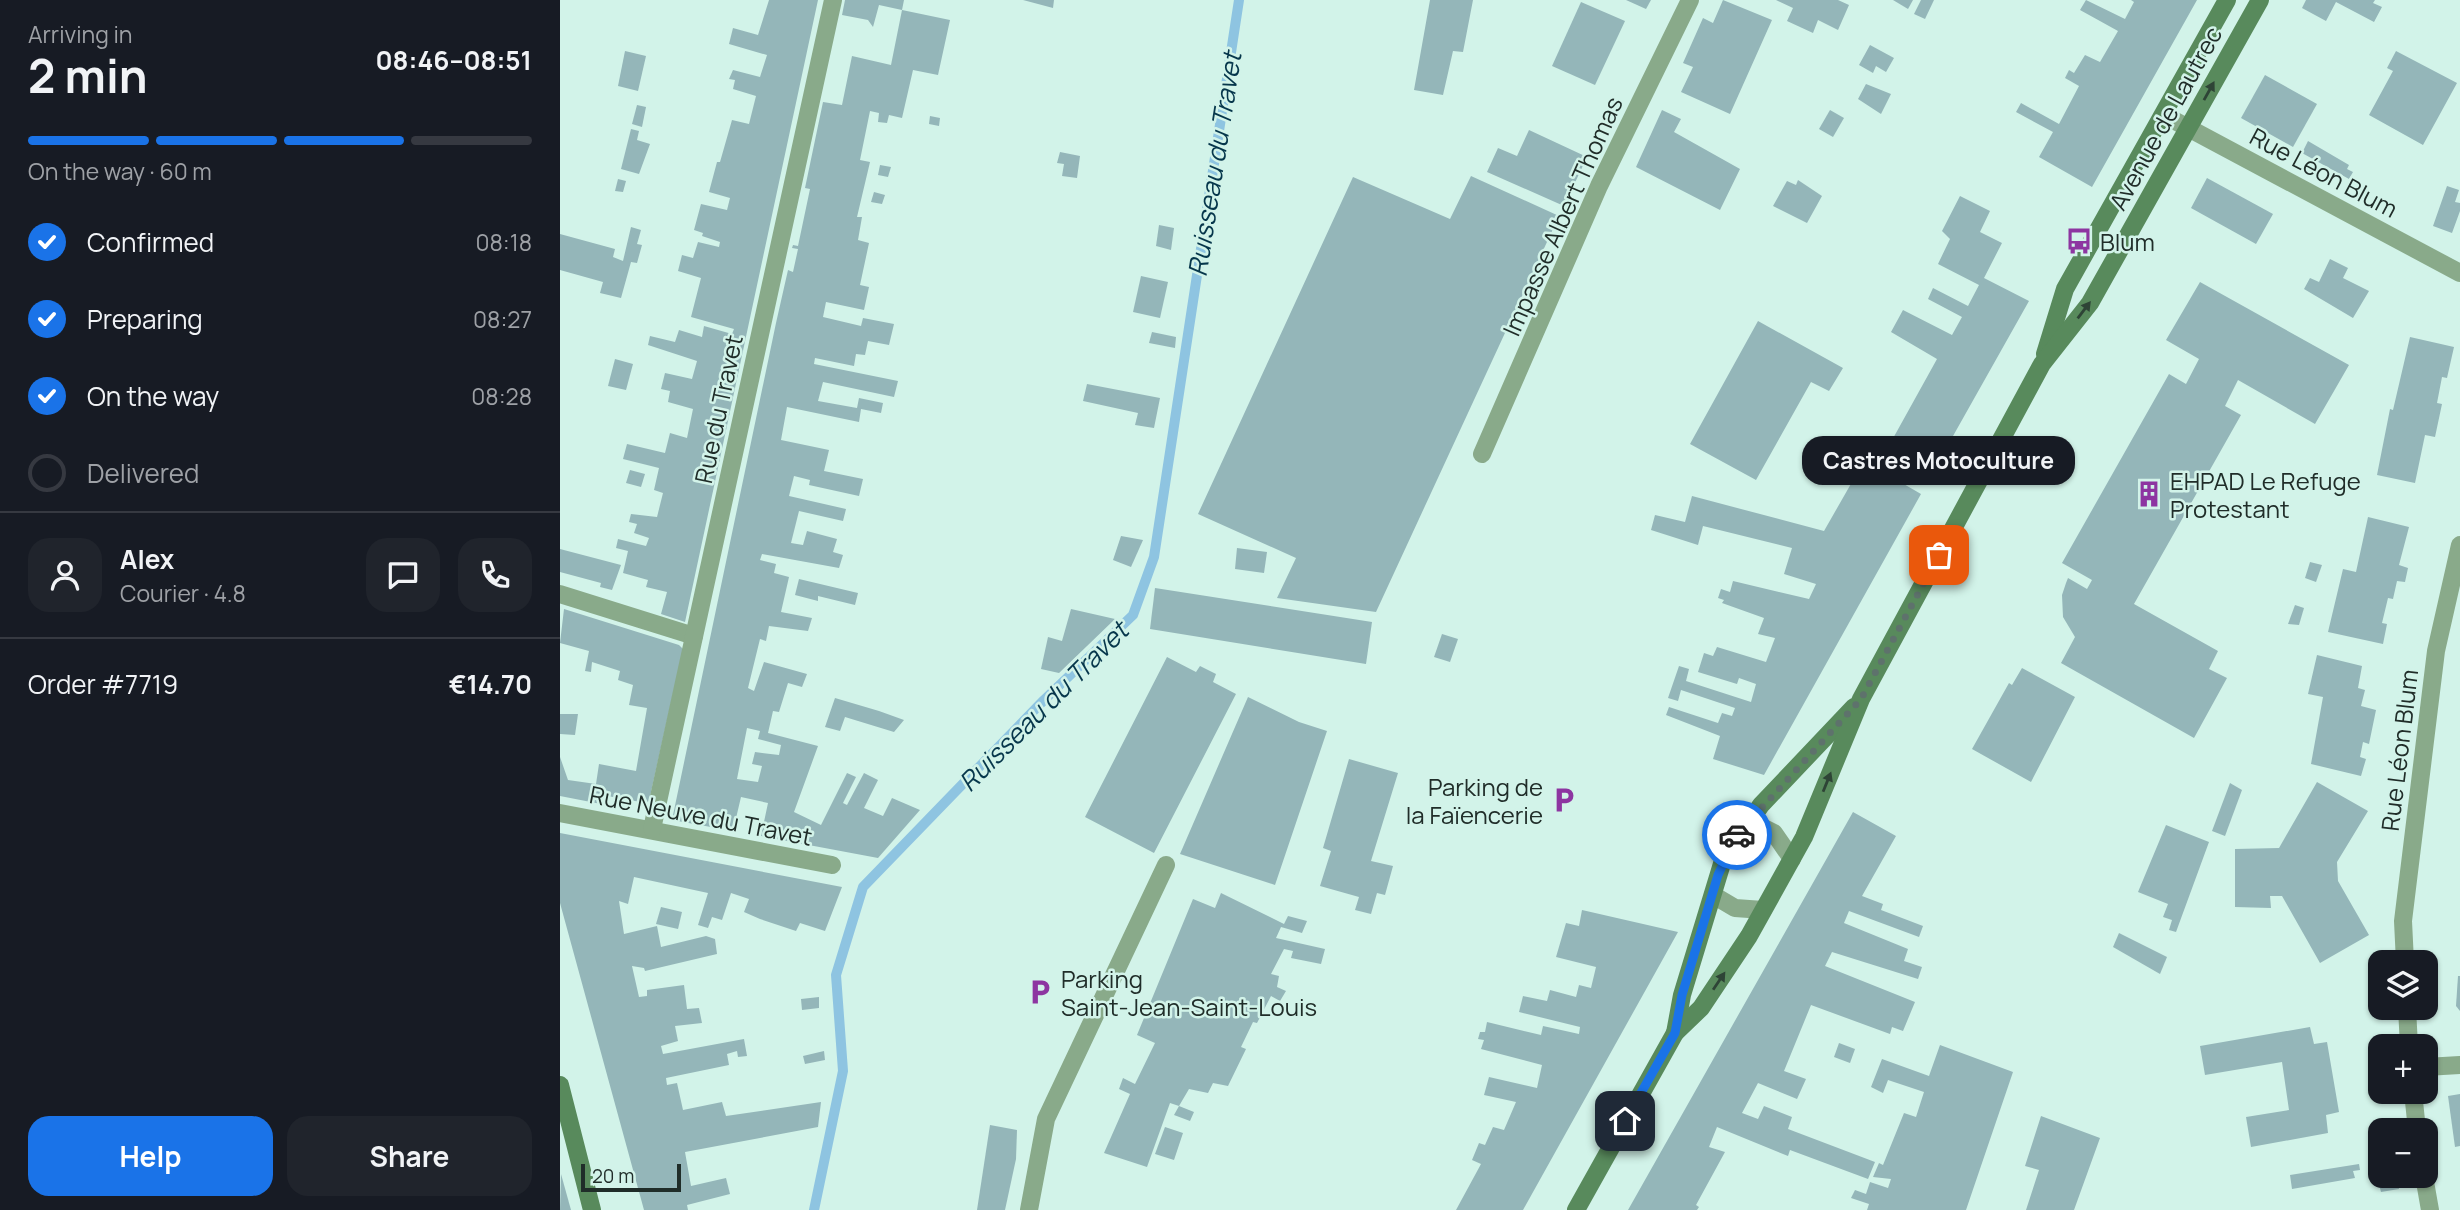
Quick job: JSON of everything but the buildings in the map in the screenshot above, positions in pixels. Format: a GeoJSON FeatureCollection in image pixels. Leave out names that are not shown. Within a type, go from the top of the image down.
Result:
{"type":"FeatureCollection","features":[{"type":"Feature","properties":{"kind":"main road","name":"Avenue de Lautrec"},"geometry":{"type":"LineString","coordinates":[[2042,364],[2065,289],[2227,0]]}},
{"type":"Feature","properties":{"kind":"main road","name":"Avenue de Lautrec"},"geometry":{"type":"LineString","coordinates":[[1576,1210],[1675,1033],[1701,1007],[1749,936],[1804,837],[1861,699],[2042,364],[2090,303],[2260,0]]}},
{"type":"Feature","properties":{"kind":"main road","name":"Avenue de Lautrec"},"geometry":{"type":"LineString","coordinates":[[1675,1033],[1682,995],[1724,857],[1748,820],[1861,699]]}},
{"type":"Feature","properties":{"kind":"main road"},"geometry":{"type":"LineString","coordinates":[[560,1085],[592,1210]]}},
{"type":"Feature","properties":{"kind":"street","name":"Rue du Travet"},"geometry":{"type":"LineString","coordinates":[[652,829],[833,0]]}},
{"type":"Feature","properties":{"kind":"street","name":"Impasse Albert Thomas"},"geometry":{"type":"LineString","coordinates":[[1482,454],[1599,186],[1690,0]]}},
{"type":"Feature","properties":{"kind":"street","name":"Rue Léon Blum"},"geometry":{"type":"LineString","coordinates":[[2164,115],[2460,273]]}},
{"type":"Feature","properties":{"kind":"street","name":"Rue Léon Blum"},"geometry":{"type":"LineString","coordinates":[[2404,950],[2403,921],[2436,651],[2460,545]]}},
{"type":"Feature","properties":{"kind":"street"},"geometry":{"type":"LineString","coordinates":[[560,594],[694,636]]}},
{"type":"Feature","properties":{"kind":"street","name":"Rue Neuve du Travet"},"geometry":{"type":"LineString","coordinates":[[560,813],[832,865]]}},
{"type":"Feature","properties":{"kind":"street"},"geometry":{"type":"LineString","coordinates":[[1748,820],[1774,833],[1792,859]]}},
{"type":"Feature","properties":{"kind":"street"},"geometry":{"type":"LineString","coordinates":[[1029,1210],[1046,1119],[1166,865]]}},
{"type":"Feature","properties":{"kind":"street"},"geometry":{"type":"LineString","coordinates":[[1713,895],[1735,908],[1763,910]]}},
{"type":"Feature","properties":{"kind":"street"},"geometry":{"type":"LineString","coordinates":[[2438,1066],[2460,1065]]}},
{"type":"Feature","properties":{"kind":"street"},"geometry":{"type":"LineString","coordinates":[[2426,1188],[2430,1210]]}},
{"type":"Feature","properties":{"kind":"waterway","name":"Ruisseau du Travet"},"geometry":{"type":"LineString","coordinates":[[814,1210],[843,1071],[836,975],[863,887],[1044,700],[1133,615],[1154,557],[1239,0]]}},
{"type":"Feature","properties":{"kind":"way so far"},"geometry":{"type":"LineString","coordinates":[[1737,835],[1761,805],[1861,699],[1939,555]]}},
{"type":"Feature","properties":{"kind":"place","name":"Blum"},"geometry":{"type":"Point","coordinates":[2079,241]}},
{"type":"Feature","properties":{"kind":"place","name":"EHPAD Le Refuge Protestant"},"geometry":{"type":"Point","coordinates":[2149,494]}},
{"type":"Feature","properties":{"kind":"place","name":"Castres Motoculture"},"geometry":{"type":"Point","coordinates":[1939,555]}},
{"type":"Feature","properties":{"kind":"place","name":"Parking de la Faïencerie"},"geometry":{"type":"Point","coordinates":[1564,800]}},
{"type":"Feature","properties":{"kind":"place","name":"Parking Saint-Jean-Saint-Louis"},"geometry":{"type":"Point","coordinates":[1040,992]}},
{"type":"Feature","properties":{"kind":"route"},"geometry":{"type":"LineString","coordinates":[[1625,1121],[1675,1033],[1682,995],[1706,913],[1724,857],[1737,835]]}}]}
